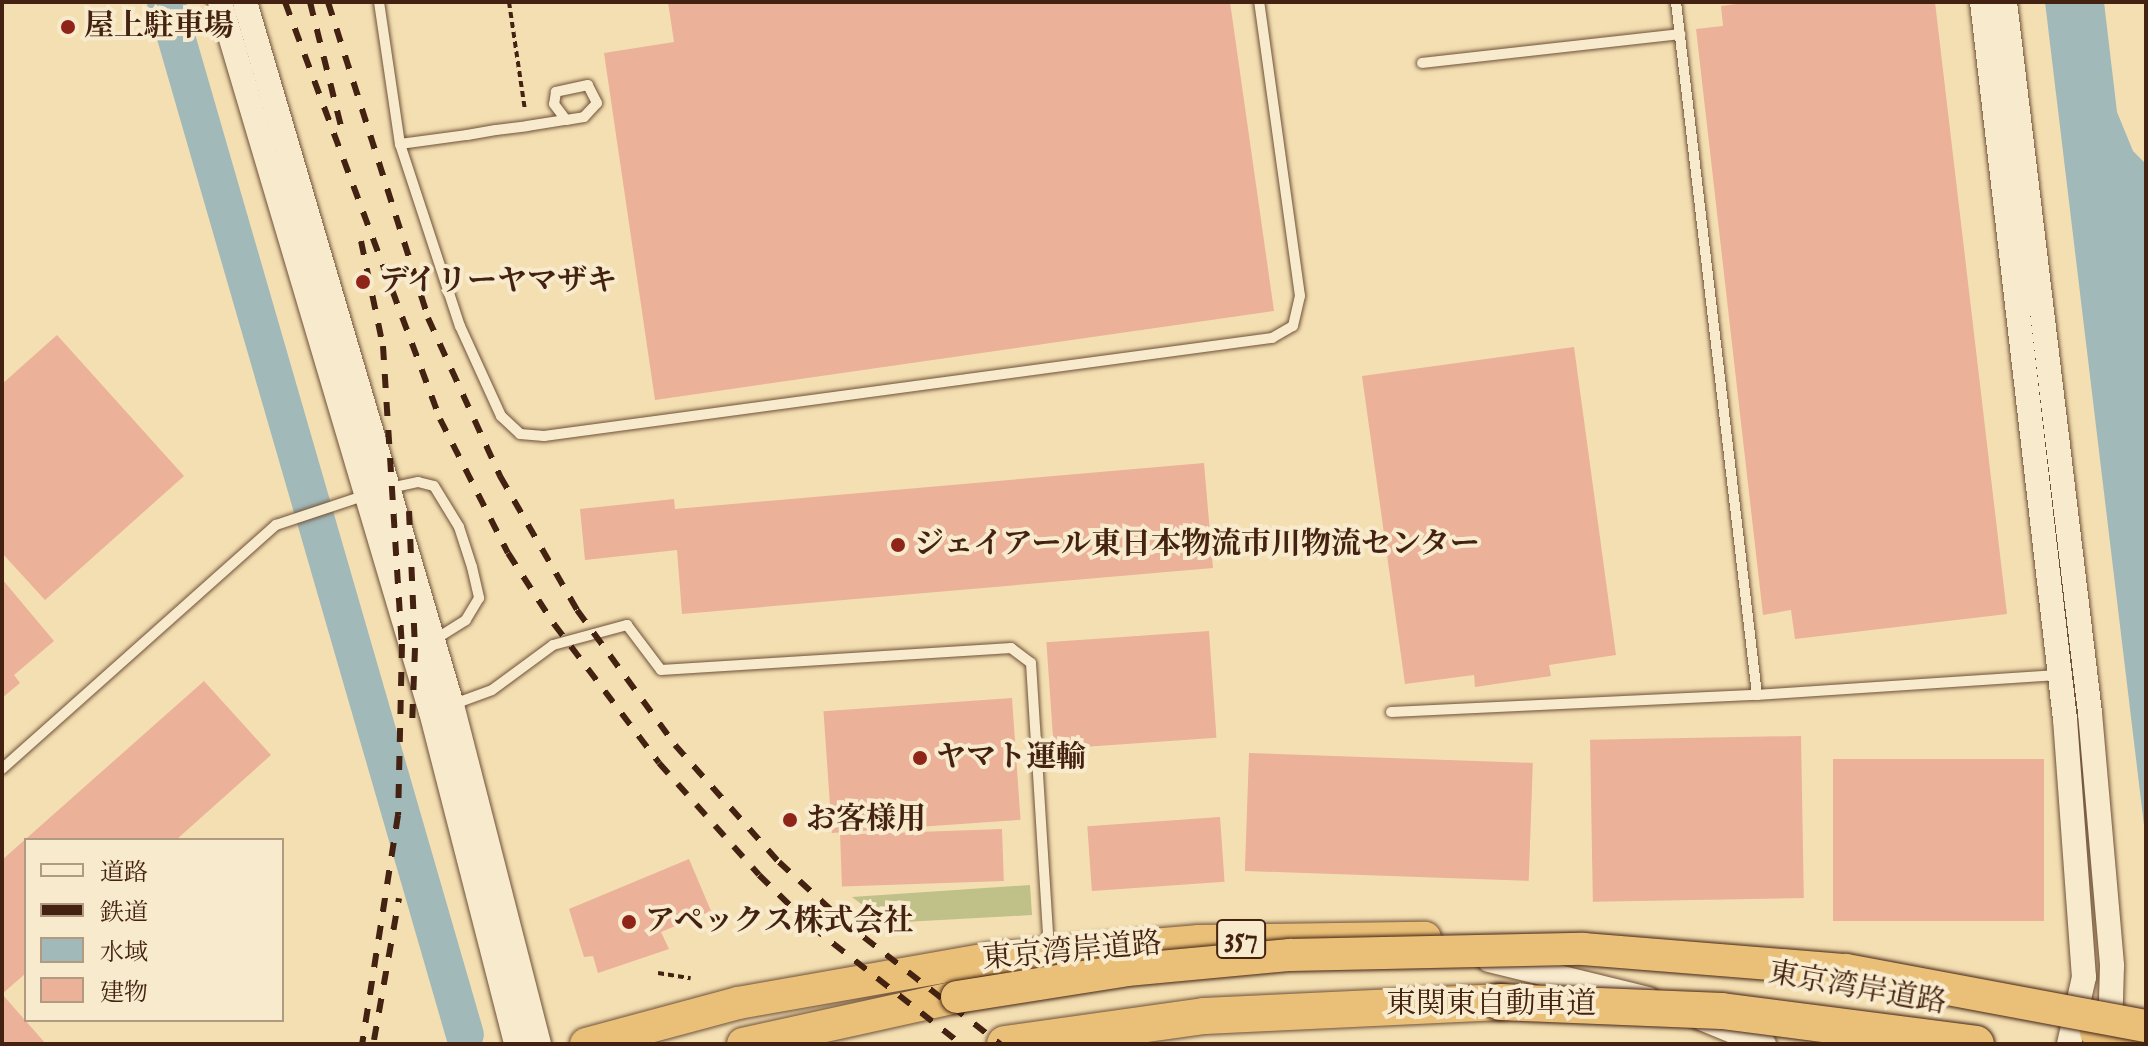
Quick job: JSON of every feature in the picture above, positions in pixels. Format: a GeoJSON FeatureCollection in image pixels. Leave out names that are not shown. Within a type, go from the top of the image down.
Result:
{"type":"FeatureCollection","features":[{"type":"Feature","properties":{"kind":"highway","name":"東京湾岸道路"},"geometry":{"type":"LineString","coordinates":[[586,1044],[799,990],[1049,952],[1341,936],[1477,941],[1670,959],[2071,1036],[2146,1042]]}},
{"type":"Feature","properties":{"kind":"highway","name":"東京湾岸道路"},"geometry":{"type":"LineString","coordinates":[[743,1044],[957,997],[1201,962],[1397,949],[1569,948],[1846,970],[2146,1026]]}},
{"type":"Feature","properties":{"kind":"highway","name":"東関東自動車道"},"geometry":{"type":"LineString","coordinates":[[1005,1044],[1204,1016],[1500,1002],[1722,1011],[1976,1044]]}},
{"type":"Feature","properties":{"kind":"street"},"geometry":{"type":"LineString","coordinates":[[220,2],[379,491]]}},
{"type":"Feature","properties":{"kind":"street"},"geometry":{"type":"LineString","coordinates":[[245,2],[422,644],[539,1044]]}},
{"type":"Feature","properties":{"kind":"street"},"geometry":{"type":"LineString","coordinates":[[1982,2],[2112,966],[2109,1040]]}},
{"type":"Feature","properties":{"kind":"street"},"geometry":{"type":"LineString","coordinates":[[2005,2],[2073,675],[2084,977],[2071,1036]]}},
{"type":"Feature","properties":{"kind":"street"},"geometry":{"type":"LineString","coordinates":[[442,709],[516,1044]]}},
{"type":"Feature","properties":{"kind":"street"},"geometry":{"type":"LineString","coordinates":[[1341,936],[1578,978],[1764,1044]]}},
{"type":"Feature","properties":{"kind":"lane"},"geometry":{"type":"LineString","coordinates":[[379,2],[400,144],[460,326],[501,416],[520,434],[660,424],[1272,338],[1293,326],[1300,296],[1259,2]]}},
{"type":"Feature","properties":{"kind":"lane"},"geometry":{"type":"LineString","coordinates":[[1676,2],[1757,695]]}},
{"type":"Feature","properties":{"kind":"lane"},"geometry":{"type":"LineString","coordinates":[[1422,63],[1680,34]]}},
{"type":"Feature","properties":{"kind":"lane"},"geometry":{"type":"LineString","coordinates":[[400,144],[566,120]]}},
{"type":"Feature","properties":{"kind":"lane"},"geometry":{"type":"LineString","coordinates":[[2,769],[276,525],[379,491],[418,482],[434,486],[459,527],[479,598],[466,620],[422,644]]}},
{"type":"Feature","properties":{"kind":"lane"},"geometry":{"type":"LineString","coordinates":[[442,709],[492,690],[553,645],[627,625],[661,670],[1011,648],[1031,663],[1049,952]]}},
{"type":"Feature","properties":{"kind":"lane"},"geometry":{"type":"LineString","coordinates":[[1391,712],[1757,695],[2073,675]]}},
{"type":"Feature","properties":{"kind":"path"},"geometry":{"type":"LineString","coordinates":[[509,2],[527,126]]}},
{"type":"Feature","properties":{"kind":"path"},"geometry":{"type":"LineString","coordinates":[[658,973],[691,978]]}},
{"type":"Feature","properties":{"kind":"green space"},"geometry":{"type":"Polygon","coordinates":[[[1030,885],[1032,915],[886,923],[852,897],[1030,885]]]}},
{"type":"Feature","properties":{"kind":"water"},"geometry":{"type":"Polygon","coordinates":[[[2045,2],[2104,2],[2117,112],[2133,151],[2146,164],[2146,842],[2045,2]]]}},
{"type":"Feature","properties":{"kind":"building"},"geometry":{"type":"Polygon","coordinates":[[[668,2],[1230,2],[1274,311],[655,400],[604,53],[674,42],[668,2]]]}},
{"type":"Feature","properties":{"kind":"building"},"geometry":{"type":"Polygon","coordinates":[[[1752,2],[1935,2],[2007,614],[1795,639],[1791,610],[1763,615],[1696,29],[1723,26],[1721,6],[1752,2]]]}},
{"type":"Feature","properties":{"kind":"building"},"geometry":{"type":"Polygon","coordinates":[[[57,335],[184,476],[45,600],[2,553],[2,384],[57,335]]]}},
{"type":"Feature","properties":{"kind":"building"},"geometry":{"type":"Polygon","coordinates":[[[1574,347],[1616,655],[1549,665],[1551,676],[1475,687],[1474,675],[1405,684],[1362,376],[1574,347]]]}},
{"type":"Feature","properties":{"kind":"building"},"geometry":{"type":"Polygon","coordinates":[[[1204,463],[1213,568],[682,614],[677,550],[585,560],[580,509],[674,499],[675,509],[1204,463]]]}},
{"type":"Feature","properties":{"kind":"building"},"geometry":{"type":"Polygon","coordinates":[[[2,579],[54,641],[14,675],[20,683],[2,698],[2,579]]]}},
{"type":"Feature","properties":{"kind":"building"},"geometry":{"type":"Polygon","coordinates":[[[1209,631],[1216,738],[1054,749],[1046,642],[1209,631]]]}},
{"type":"Feature","properties":{"kind":"building"},"geometry":{"type":"Polygon","coordinates":[[[204,681],[271,755],[178,838],[27,838],[204,681]]]}},
{"type":"Feature","properties":{"kind":"building"},"geometry":{"type":"Polygon","coordinates":[[[1012,698],[1021,820],[832,833],[823,711],[1012,698]]]}},
{"type":"Feature","properties":{"kind":"building"},"geometry":{"type":"Polygon","coordinates":[[[1801,736],[1804,898],[1593,902],[1590,740],[1801,736]]]}},
{"type":"Feature","properties":{"kind":"building"},"geometry":{"type":"Polygon","coordinates":[[[1249,753],[1533,763],[1529,881],[1245,871],[1249,753]]]}},
{"type":"Feature","properties":{"kind":"building"},"geometry":{"type":"Polygon","coordinates":[[[1833,759],[2044,759],[2044,921],[1833,921],[1833,759]]]}},
{"type":"Feature","properties":{"kind":"building"},"geometry":{"type":"Polygon","coordinates":[[[1220,817],[1225,882],[1092,891],[1087,826],[1220,817]]]}},
{"type":"Feature","properties":{"kind":"building"},"geometry":{"type":"Polygon","coordinates":[[[1002,829],[1004,881],[842,887],[840,835],[1002,829]]]}},
{"type":"Feature","properties":{"kind":"building"},"geometry":{"type":"Polygon","coordinates":[[[24,841],[24,975],[2,994],[2,860],[24,841]]]}},
{"type":"Feature","properties":{"kind":"building","name":"アペックス株式会社"},"geometry":{"type":"Polygon","coordinates":[[[689,859],[711,911],[661,932],[669,949],[598,973],[593,956],[584,957],[569,909],[689,859]]]}},
{"type":"Feature","properties":{"kind":"building"},"geometry":{"type":"Polygon","coordinates":[[[2,994],[46,1044],[2,1044],[2,994]]]}},
{"type":"Feature","properties":{"kind":"waterway"},"geometry":{"type":"LineString","coordinates":[[166,2],[465,1035]]}},
{"type":"Feature","properties":{"kind":"railway"},"geometry":{"type":"LineString","coordinates":[[285,2],[440,419],[508,553],[554,624],[659,763],[759,875],[811,926],[961,1044]]}},
{"type":"Feature","properties":{"kind":"railway"},"geometry":{"type":"LineString","coordinates":[[310,2],[342,130]]}},
{"type":"Feature","properties":{"kind":"railway"},"geometry":{"type":"LineString","coordinates":[[328,2],[428,318],[500,476],[577,610],[675,745],[779,862],[842,920],[1000,1044]]}},
{"type":"Feature","properties":{"kind":"railway"},"geometry":{"type":"LineString","coordinates":[[361,241],[383,346],[402,644],[398,815],[362,1044]]}},
{"type":"Feature","properties":{"kind":"railway"},"geometry":{"type":"LineString","coordinates":[[409,511],[415,648],[412,727]]}},
{"type":"Feature","properties":{"kind":"railway"},"geometry":{"type":"LineString","coordinates":[[374,1040],[399,898]]}},
{"type":"Feature","properties":{"kind":"place","name":"屋上駐車場"},"geometry":{"type":"Point","coordinates":[68,27]}},
{"type":"Feature","properties":{"kind":"place","name":"デイリーヤマザキ"},"geometry":{"type":"Point","coordinates":[363,282]}},
{"type":"Feature","properties":{"kind":"place","name":"ジェイアール東日本物流市川物流センター"},"geometry":{"type":"Point","coordinates":[898,545]}},
{"type":"Feature","properties":{"kind":"place","name":"ヤマト運輸"},"geometry":{"type":"Point","coordinates":[920,758]}},
{"type":"Feature","properties":{"kind":"place","name":"お客様用"},"geometry":{"type":"Point","coordinates":[790,820]}},
{"type":"Feature","properties":{"kind":"place","name":"アペックス株式会社"},"geometry":{"type":"Point","coordinates":[629,922]}}]}
